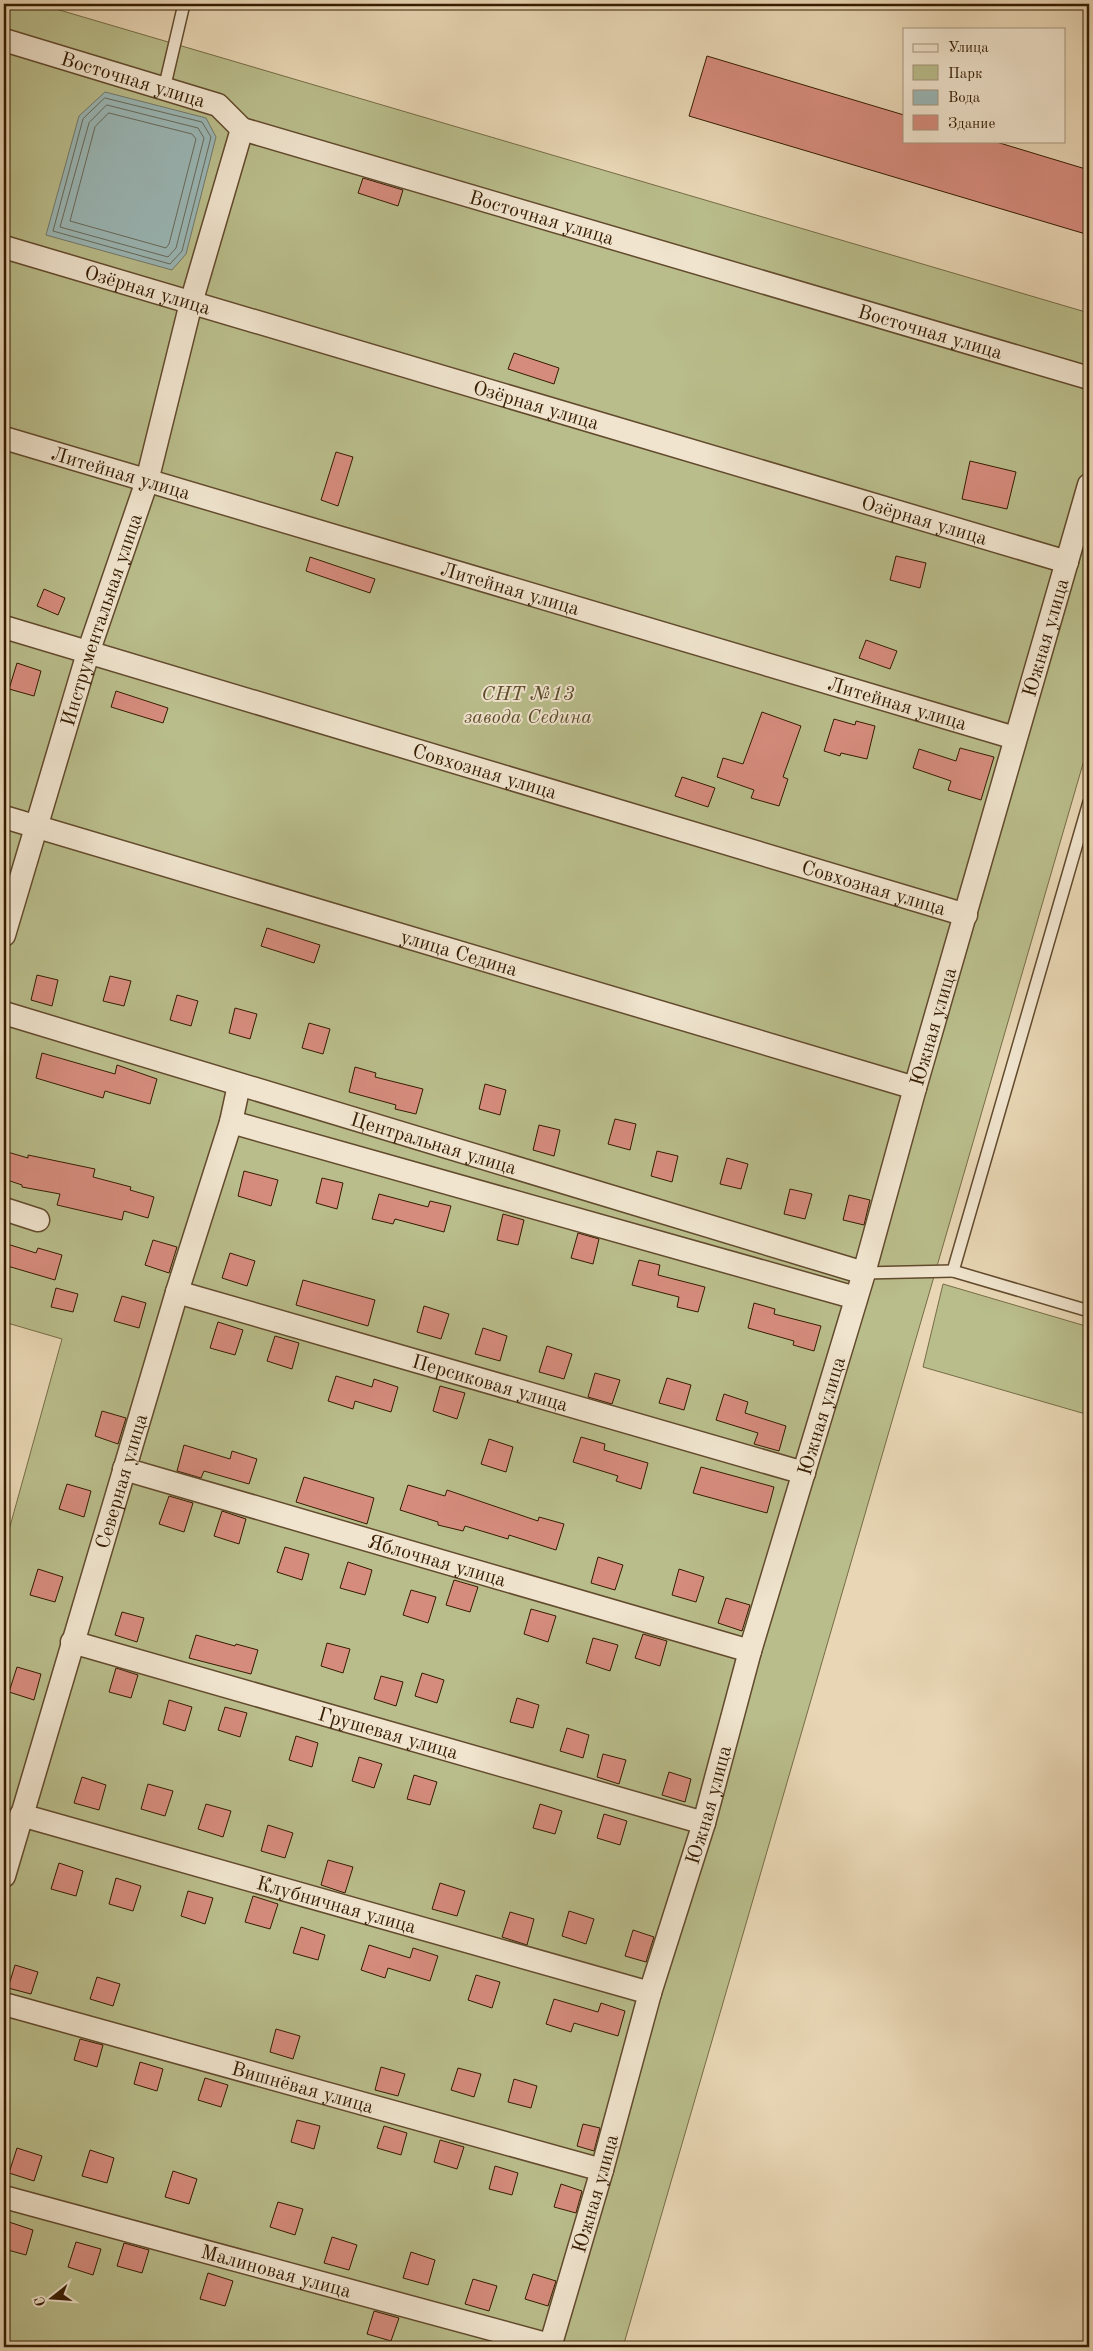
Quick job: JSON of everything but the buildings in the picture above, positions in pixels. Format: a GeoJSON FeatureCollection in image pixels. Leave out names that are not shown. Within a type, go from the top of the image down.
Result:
{"type":"FeatureCollection","features":[{"type":"Feature","properties":{"kind":"street","name":"Восточная улица"},"geometry":{"type":"LineString","coordinates":[[4,40],[218,105],[242,129],[1089,378]]}},
{"type":"Feature","properties":{"kind":"street","name":"Инструментальная улица"},"geometry":{"type":"LineString","coordinates":[[4,935],[88,653],[147,481],[192,302],[242,129]]}},
{"type":"Feature","properties":{"kind":"street","name":"Озёрная улица"},"geometry":{"type":"LineString","coordinates":[[4,247],[1067,562]]}},
{"type":"Feature","properties":{"kind":"street","name":"Литейная улица"},"geometry":{"type":"LineString","coordinates":[[4,438],[1015,738]]}},
{"type":"Feature","properties":{"kind":"street","name":"Южная улица"},"geometry":{"type":"LineString","coordinates":[[550,2346],[602,2170],[650,1993],[704,1823],[750,1651],[864,1273],[915,1088],[1089,484]]}},
{"type":"Feature","properties":{"kind":"street","name":"Совхозная улица"},"geometry":{"type":"LineString","coordinates":[[4,627],[966,915]]}},
{"type":"Feature","properties":{"kind":"street","name":"улица Седина"},"geometry":{"type":"LineString","coordinates":[[4,817],[915,1088]]}},
{"type":"Feature","properties":{"kind":"street","name":"Центральная улица"},"geometry":{"type":"LineString","coordinates":[[4,1013],[864,1273]]}},
{"type":"Feature","properties":{"kind":"street","name":"Северная улица"},"geometry":{"type":"LineString","coordinates":[[4,1876],[177,1292],[231,1122],[239,1085]]}},
{"type":"Feature","properties":{"kind":"street","name":"Центральная улица"},"geometry":{"type":"LineString","coordinates":[[231,1122],[856,1298]]}},
{"type":"Feature","properties":{"kind":"street"},"geometry":{"type":"LineString","coordinates":[[4,1209],[38,1220]]}},
{"type":"Feature","properties":{"kind":"street","name":"Персиковая улица"},"geometry":{"type":"LineString","coordinates":[[177,1292],[804,1473]]}},
{"type":"Feature","properties":{"kind":"street","name":"Яблочная улица"},"geometry":{"type":"LineString","coordinates":[[124,1469],[750,1651]]}},
{"type":"Feature","properties":{"kind":"street","name":"Грушевая улица"},"geometry":{"type":"LineString","coordinates":[[72,1642],[704,1823]]}},
{"type":"Feature","properties":{"kind":"street","name":"Клубничная улица"},"geometry":{"type":"LineString","coordinates":[[21,1815],[650,1993]]}},
{"type":"Feature","properties":{"kind":"street","name":"Вишнёвая улица"},"geometry":{"type":"LineString","coordinates":[[4,2004],[602,2170]]}},
{"type":"Feature","properties":{"kind":"street","name":"Малиновая улица"},"geometry":{"type":"LineString","coordinates":[[4,2197],[550,2346]]}},
{"type":"Feature","properties":{"kind":"lane"},"geometry":{"type":"LineString","coordinates":[[164,89],[184,4]]}},
{"type":"Feature","properties":{"kind":"lane"},"geometry":{"type":"LineString","coordinates":[[953,1271],[1089,802]]}},
{"type":"Feature","properties":{"kind":"lane"},"geometry":{"type":"LineString","coordinates":[[864,1273],[953,1271],[1089,1311]]}},
{"type":"Feature","properties":{"kind":"green space","name":"СНТ №13 завода Седина"},"geometry":{"type":"Polygon","coordinates":[[[4,4],[39,4],[1089,313],[1089,743],[623,2347],[4,2347],[4,1548],[62,1339],[4,1322],[4,4]]]}},
{"type":"Feature","properties":{"kind":"green space"},"geometry":{"type":"Polygon","coordinates":[[[943,1284],[1089,1327],[1089,1415],[923,1367],[943,1284]]]}},
{"type":"Feature","properties":{"kind":"water"},"geometry":{"type":"Polygon","coordinates":[[[105,92],[206,118],[216,137],[186,254],[172,270],[46,235],[79,116],[105,92]]]}}]}
